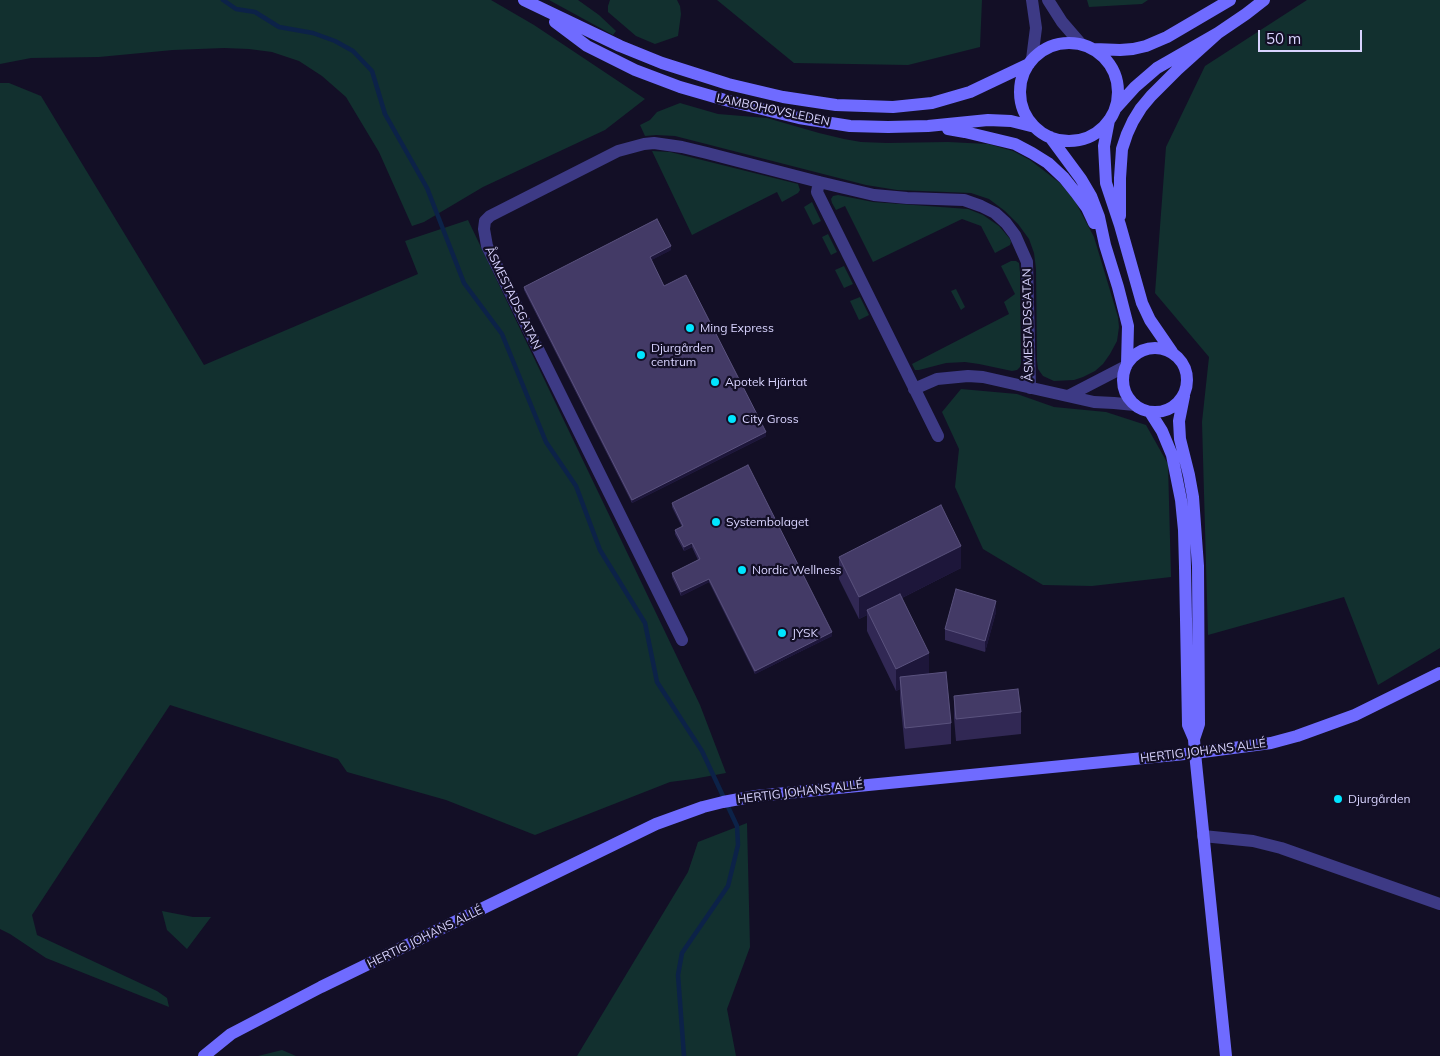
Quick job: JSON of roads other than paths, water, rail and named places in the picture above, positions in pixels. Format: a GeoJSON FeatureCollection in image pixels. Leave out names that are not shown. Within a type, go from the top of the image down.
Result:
{"type":"FeatureCollection","features":[{"type":"Feature","properties":{"kind":"street"},"geometry":{"type":"LineString","coordinates":[[1031,61],[1036,28],[1032,0]]}},
{"type":"Feature","properties":{"kind":"street"},"geometry":{"type":"LineString","coordinates":[[1048,0],[1062,22],[1080,44]]}},
{"type":"Feature","properties":{"kind":"street"},"geometry":{"type":"LineString","coordinates":[[1127,365],[1128,326],[1105,245],[1099,216],[1091,196],[1081,179],[1050,137],[1035,127],[1029,120],[1024,111],[1020,94],[1021,80],[1031,61],[1038,54],[1052,46],[1066,42],[1094,49],[1120,50],[1146,46],[1167,38],[1230,0]]}},
{"type":"Feature","properties":{"kind":"street"},"geometry":{"type":"LineString","coordinates":[[1050,137],[1068,140],[1081,139],[1099,130],[1135,87],[1157,68],[1218,33],[1264,0]]}},
{"type":"Feature","properties":{"kind":"street","name":"LAMBOHOVSLEDEN"},"geometry":{"type":"LineString","coordinates":[[529,2],[620,46],[662,63],[728,84],[783,97],[836,105],[893,107],[932,103],[970,92],[1031,61]]}},
{"type":"Feature","properties":{"kind":"street","name":"LAMBOHOVSLEDEN"},"geometry":{"type":"LineString","coordinates":[[529,2],[587,46],[635,70],[680,87],[726,100],[799,118],[850,126],[888,128],[988,120],[1011,121],[1035,127]]}},
{"type":"Feature","properties":{"kind":"street"},"geometry":{"type":"LineString","coordinates":[[1120,225],[1122,149],[1133,121],[1151,96],[1218,33]]}},
{"type":"Feature","properties":{"kind":"street"},"geometry":{"type":"LineString","coordinates":[[1094,49],[1111,66],[1116,76],[1118,89],[1117,100],[1104,146],[1106,183],[1146,312],[1172,352],[1182,362],[1187,376],[1188,383],[1179,422],[1180,439],[1193,497],[1198,566],[1199,724],[1194,739]]}},
{"type":"Feature","properties":{"kind":"street"},"geometry":{"type":"LineString","coordinates":[[928,126],[965,132],[1015,144],[1048,163],[1064,178],[1087,208],[1105,245]]}},
{"type":"Feature","properties":{"kind":"street","name":"ÅSMESTADSGATAN"},"geometry":{"type":"LineString","coordinates":[[682,640],[487,246],[484,221],[490,216],[618,151],[644,144],[664,144],[691,149],[874,195],[964,200],[996,213],[1015,235],[1027,262],[1030,388]]}},
{"type":"Feature","properties":{"kind":"street"},"geometry":{"type":"LineString","coordinates":[[819,182],[817,192],[938,436]]}},
{"type":"Feature","properties":{"kind":"street"},"geometry":{"type":"LineString","coordinates":[[1172,352],[1160,348],[1147,349],[1136,354],[1127,365],[1123,375],[1123,386],[1127,397],[1135,405],[1144,411],[1156,413],[1169,410],[1184,396]]}},
{"type":"Feature","properties":{"kind":"street"},"geometry":{"type":"LineString","coordinates":[[1068,396],[1127,365]]}},
{"type":"Feature","properties":{"kind":"street","name":"ÅSMESTADSGATAN"},"geometry":{"type":"LineString","coordinates":[[914,389],[937,380],[968,376],[983,377],[1094,402],[1135,405]]}},
{"type":"Feature","properties":{"kind":"street"},"geometry":{"type":"LineString","coordinates":[[1150,412],[1162,431],[1172,455],[1184,530],[1188,725],[1194,739],[1226,1056]]}},
{"type":"Feature","properties":{"kind":"street","name":"HERTIG JOHANS ALLÉ"},"geometry":{"type":"LineString","coordinates":[[204,1056],[231,1034],[298,999],[656,824],[703,807],[746,797],[852,785],[1195,753],[1271,743],[1355,716],[1440,673]]}},
{"type":"Feature","properties":{"kind":"street"},"geometry":{"type":"LineString","coordinates":[[1203,836],[1253,840],[1281,848],[1440,904]]}},
{"type":"Feature","properties":{"kind":"waterway"},"geometry":{"type":"LineString","coordinates":[[223,0],[236,9],[255,12],[279,27],[313,33],[335,41],[353,51],[372,71],[385,114],[427,188],[464,283],[502,334],[546,442],[576,486],[600,550],[645,623],[657,682],[702,751],[737,826],[738,845],[728,886],[682,953],[678,975],[684,1056]]}},
{"type":"Feature","properties":{"kind":"place","name":"Ming Express"},"geometry":{"type":"Point","coordinates":[690,328]}},
{"type":"Feature","properties":{"kind":"place","name":"Djurgården centrum"},"geometry":{"type":"Point","coordinates":[641,355]}},
{"type":"Feature","properties":{"kind":"place","name":"Apotek Hjärtat"},"geometry":{"type":"Point","coordinates":[715,382]}},
{"type":"Feature","properties":{"kind":"place","name":"City Gross"},"geometry":{"type":"Point","coordinates":[732,419]}},
{"type":"Feature","properties":{"kind":"place","name":"Systembolaget"},"geometry":{"type":"Point","coordinates":[716,522]}},
{"type":"Feature","properties":{"kind":"place","name":"Nordic Wellness"},"geometry":{"type":"Point","coordinates":[742,570]}},
{"type":"Feature","properties":{"kind":"place","name":"JYSK"},"geometry":{"type":"Point","coordinates":[782,633]}},
{"type":"Feature","properties":{"kind":"place","name":"Djurgården"},"geometry":{"type":"Point","coordinates":[1338,799]}}]}
